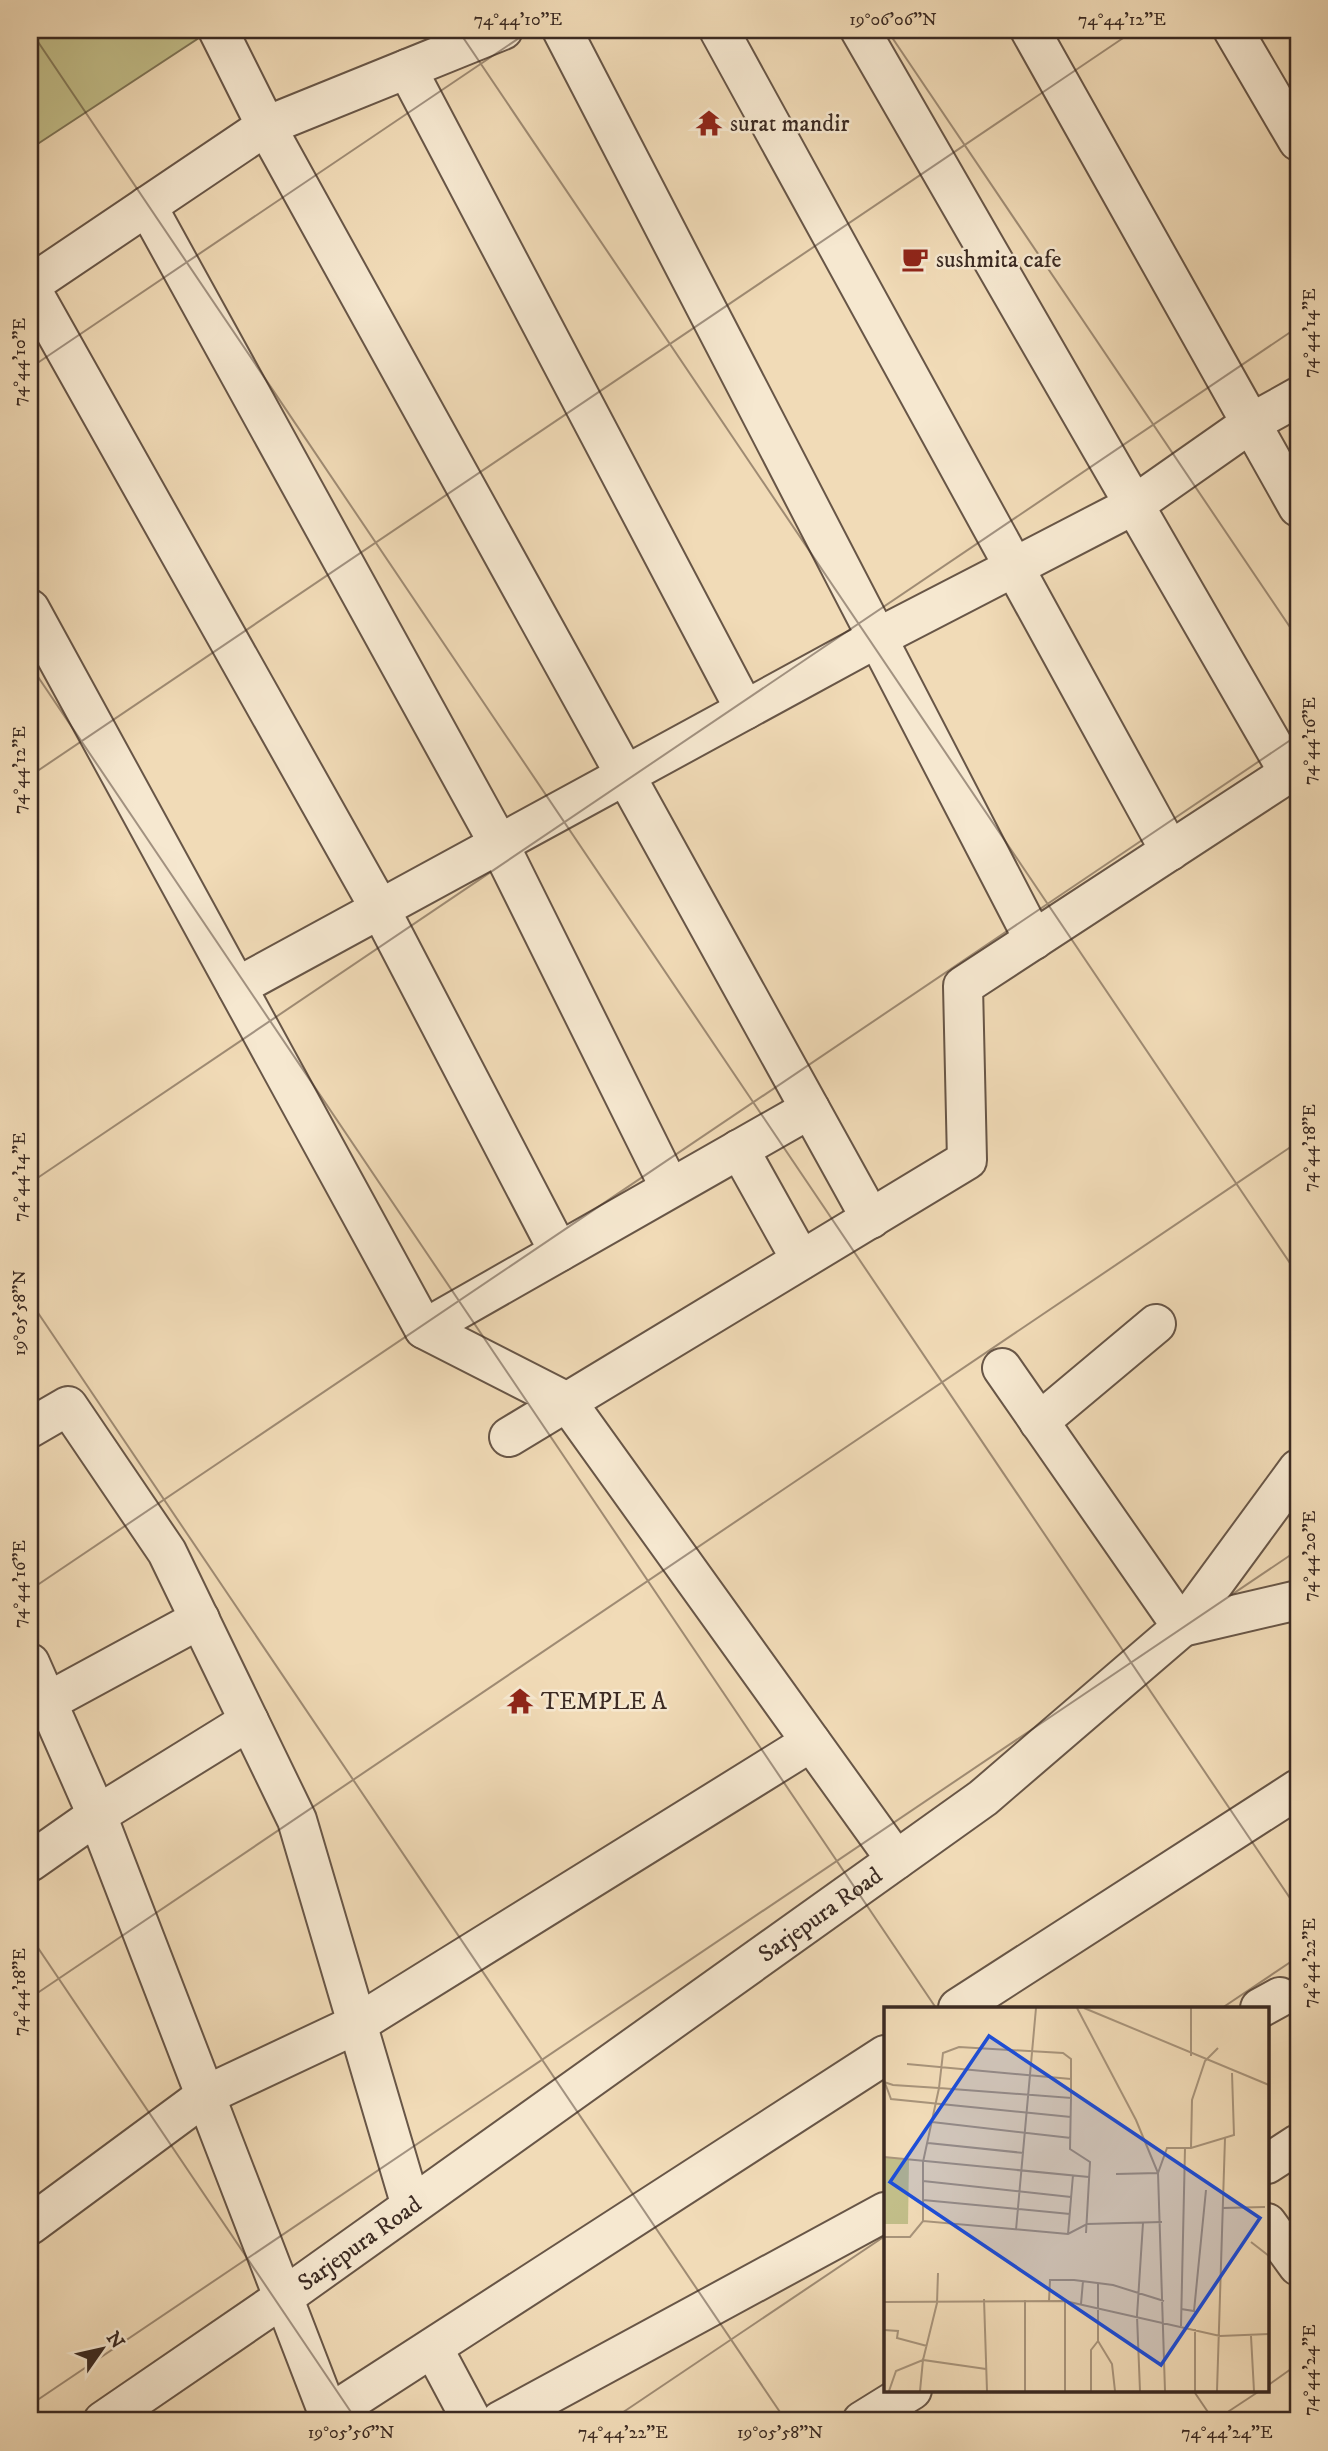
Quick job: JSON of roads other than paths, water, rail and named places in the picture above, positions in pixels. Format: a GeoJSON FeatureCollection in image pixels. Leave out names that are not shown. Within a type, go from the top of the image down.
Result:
{"type":"FeatureCollection","features":[{"type":"Feature","properties":{"kind":"street"},"geometry":{"type":"LineString","coordinates":[[218,30],[266,126],[870,1219]]}},
{"type":"Feature","properties":{"kind":"street"},"geometry":{"type":"LineString","coordinates":[[503,30],[266,126],[30,286],[380,909],[559,1252]]}},
{"type":"Feature","properties":{"kind":"street"},"geometry":{"type":"LineString","coordinates":[[562,30],[1034,940]]}},
{"type":"Feature","properties":{"kind":"street"},"geometry":{"type":"LineString","coordinates":[[719,30],[1170,851]]}},
{"type":"Feature","properties":{"kind":"street"},"geometry":{"type":"LineString","coordinates":[[509,1437],[967,1160],[962,986],[1294,770],[1134,505],[860,30]]}},
{"type":"Feature","properties":{"kind":"street"},"geometry":{"type":"LineString","coordinates":[[1030,30],[1298,507]]}},
{"type":"Feature","properties":{"kind":"street"},"geometry":{"type":"LineString","coordinates":[[1233,30],[1298,141]]}},
{"type":"Feature","properties":{"kind":"street"},"geometry":{"type":"LineString","coordinates":[[407,69],[745,710]]}},
{"type":"Feature","properties":{"kind":"street"},"geometry":{"type":"LineString","coordinates":[[147,206],[499,844],[670,1188]]}},
{"type":"Feature","properties":{"kind":"street"},"geometry":{"type":"LineString","coordinates":[[237,987],[877,638],[1134,505],[1251,423],[1298,397]]}},
{"type":"Feature","properties":{"kind":"street"},"geometry":{"type":"LineString","coordinates":[[30,609],[424,1329],[567,1402],[896,1860]]}},
{"type":"Feature","properties":{"kind":"street"},"geometry":{"type":"LineString","coordinates":[[424,1329],[810,1109]]}},
{"type":"Feature","properties":{"kind":"street"},"geometry":{"type":"LineString","coordinates":[[739,1149],[801,1260]]}},
{"type":"Feature","properties":{"kind":"street"},"geometry":{"type":"LineString","coordinates":[[1039,1422],[1156,1324]]}},
{"type":"Feature","properties":{"kind":"street"},"geometry":{"type":"LineString","coordinates":[[1002,1368],[1182,1627],[1298,1600]]}},
{"type":"Feature","properties":{"kind":"street"},"geometry":{"type":"LineString","coordinates":[[30,1428],[68,1406],[167,1552],[200,1619],[297,1819],[411,2206]]}},
{"type":"Feature","properties":{"kind":"street","name":"Sarjepura Road"},"geometry":{"type":"LineString","coordinates":[[103,2421],[284,2297],[983,1798],[1182,1627],[1298,1469]]}},
{"type":"Feature","properties":{"kind":"street"},"geometry":{"type":"LineString","coordinates":[[49,1701],[200,1619]]}},
{"type":"Feature","properties":{"kind":"street"},"geometry":{"type":"LineString","coordinates":[[30,1663],[97,1815],[329,2418],[884,2057]]}},
{"type":"Feature","properties":{"kind":"street"},"geometry":{"type":"LineString","coordinates":[[30,1862],[97,1815],[249,1721]]}},
{"type":"Feature","properties":{"kind":"street"},"geometry":{"type":"LineString","coordinates":[[30,2225],[206,2095],[358,2024],[811,1741]]}},
{"type":"Feature","properties":{"kind":"street"},"geometry":{"type":"LineString","coordinates":[[960,2007],[1298,1789]]}},
{"type":"Feature","properties":{"kind":"street"},"geometry":{"type":"LineString","coordinates":[[1268,2163],[1298,2144]]}},
{"type":"Feature","properties":{"kind":"street"},"geometry":{"type":"LineString","coordinates":[[500,2421],[884,2213]]}},
{"type":"Feature","properties":{"kind":"street"},"geometry":{"type":"LineString","coordinates":[[1268,2224],[1298,2266]]}},
{"type":"Feature","properties":{"kind":"street"},"geometry":{"type":"LineString","coordinates":[[433,2348],[472,2421]]}},
{"type":"Feature","properties":{"kind":"street"},"geometry":{"type":"LineString","coordinates":[[862,2421],[909,2392]]}},
{"type":"Feature","properties":{"kind":"place","name":"surat mandir"},"geometry":{"type":"Point","coordinates":[709,123]}},
{"type":"Feature","properties":{"kind":"place","name":"sushmita cafe"},"geometry":{"type":"Point","coordinates":[915,259]}},
{"type":"Feature","properties":{"kind":"place","name":"TEMPLE A"},"geometry":{"type":"Point","coordinates":[520,1701]}}]}
